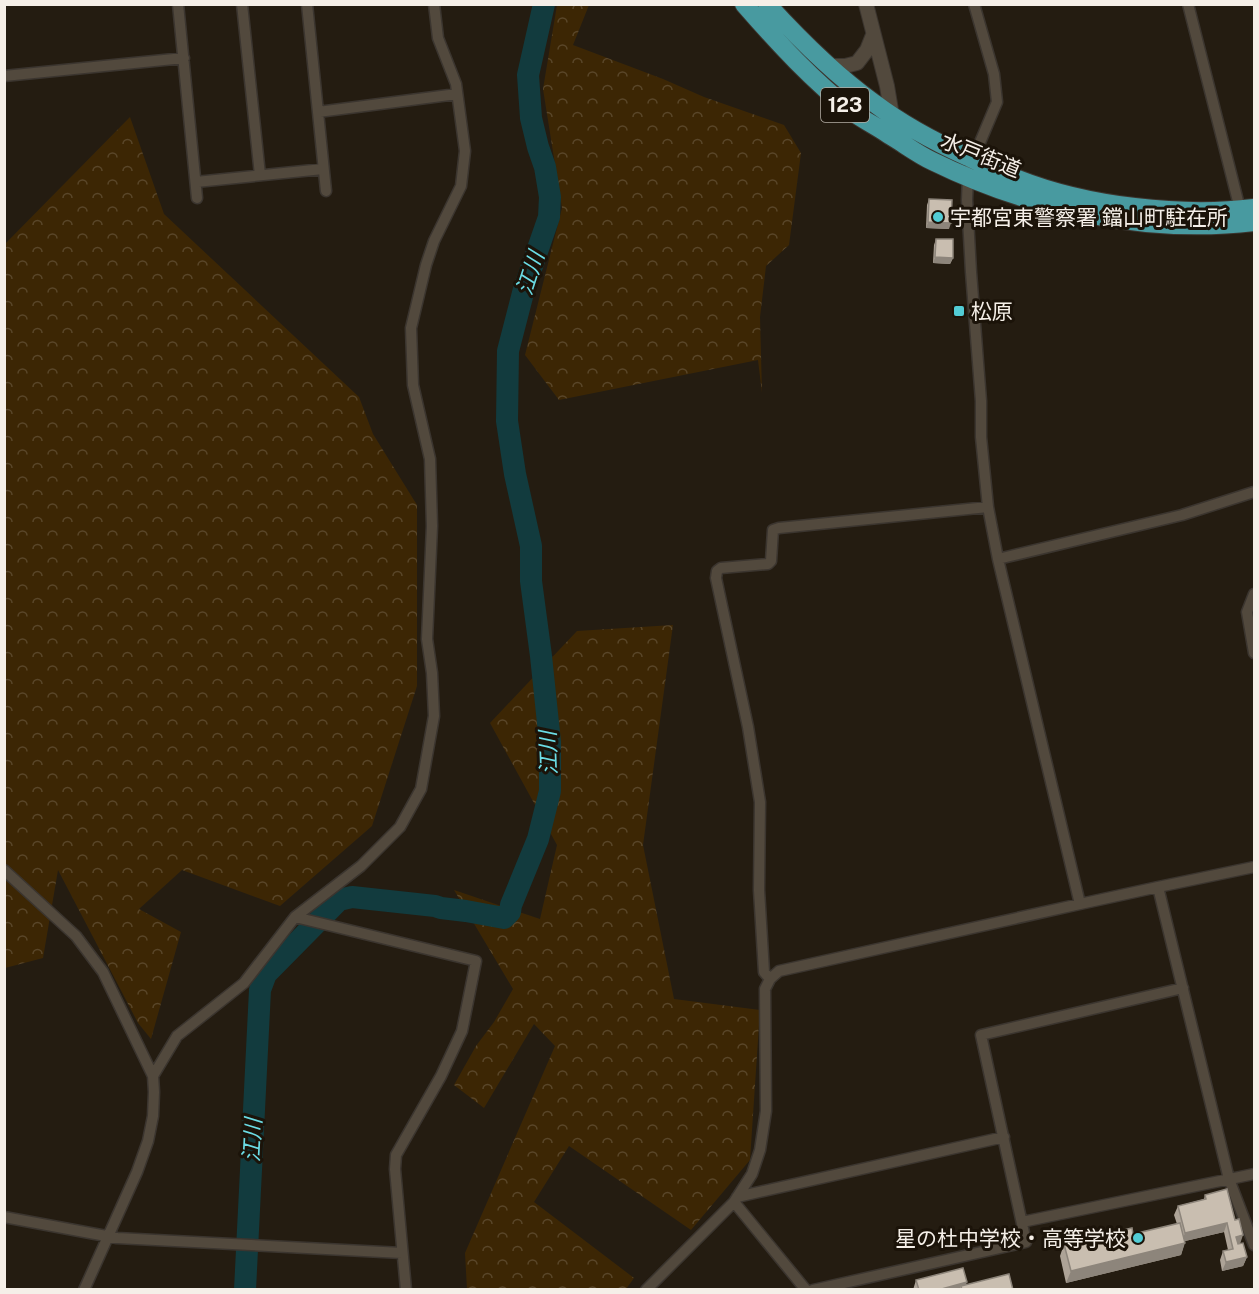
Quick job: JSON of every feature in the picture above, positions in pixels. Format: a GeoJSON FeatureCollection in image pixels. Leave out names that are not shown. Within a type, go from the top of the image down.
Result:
{"type":"FeatureCollection","features":[{"type":"Feature","properties":{"kind":"highway","name":"水戸街道"},"geometry":{"type":"LineString","coordinates":[[744,4],[818,82],[857,115],[936,142],[970,168],[1008,192],[1084,213],[1144,223],[1199,225],[1254,222]]}},
{"type":"Feature","properties":{"kind":"highway","name":"水戸街道"},"geometry":{"type":"LineString","coordinates":[[767,4],[888,124]]}},
{"type":"Feature","properties":{"kind":"highway","name":"水戸街道"},"geometry":{"type":"LineString","coordinates":[[970,168],[1085,199],[1176,210],[1247,208]]}},
{"type":"Feature","properties":{"kind":"street"},"geometry":{"type":"LineString","coordinates":[[178,4],[197,198]]}},
{"type":"Feature","properties":{"kind":"street"},"geometry":{"type":"LineString","coordinates":[[242,4],[260,175]]}},
{"type":"Feature","properties":{"kind":"street"},"geometry":{"type":"LineString","coordinates":[[307,4],[326,191]]}},
{"type":"Feature","properties":{"kind":"street"},"geometry":{"type":"LineString","coordinates":[[153,1076],[177,1036],[244,983],[295,917],[362,866],[400,827],[421,789],[434,716],[432,673],[427,639],[432,526],[430,459],[413,385],[411,328],[434,241],[461,186],[465,151],[456,84],[438,38],[434,4]]}},
{"type":"Feature","properties":{"kind":"street"},"geometry":{"type":"LineString","coordinates":[[866,4],[887,87],[888,124]]}},
{"type":"Feature","properties":{"kind":"street"},"geometry":{"type":"LineString","coordinates":[[974,4],[994,74],[997,102],[970,168],[967,200],[981,401],[981,436],[988,507],[998,559],[1080,904]]}},
{"type":"Feature","properties":{"kind":"street"},"geometry":{"type":"LineString","coordinates":[[1188,4],[1247,208]]}},
{"type":"Feature","properties":{"kind":"street"},"geometry":{"type":"LineString","coordinates":[[830,66],[857,63],[873,35]]}},
{"type":"Feature","properties":{"kind":"street"},"geometry":{"type":"LineString","coordinates":[[4,76],[184,58]]}},
{"type":"Feature","properties":{"kind":"street"},"geometry":{"type":"LineString","coordinates":[[318,112],[457,94]]}},
{"type":"Feature","properties":{"kind":"street"},"geometry":{"type":"LineString","coordinates":[[196,182],[323,169]]}},
{"type":"Feature","properties":{"kind":"street"},"geometry":{"type":"LineString","coordinates":[[998,559],[1182,516],[1254,492]]}},
{"type":"Feature","properties":{"kind":"street"},"geometry":{"type":"LineString","coordinates":[[770,979],[764,972],[759,890],[760,802],[748,727],[716,578],[717,572],[721,568],[768,564],[771,561],[773,530],[779,528],[988,507]]}},
{"type":"Feature","properties":{"kind":"street"},"geometry":{"type":"LineString","coordinates":[[1254,594],[1247,612],[1254,653]]}},
{"type":"Feature","properties":{"kind":"street"},"geometry":{"type":"LineString","coordinates":[[646,1290],[735,1200],[752,1174],[760,1150],[766,1111],[765,989],[770,979],[779,971],[1254,867]]}},
{"type":"Feature","properties":{"kind":"street"},"geometry":{"type":"LineString","coordinates":[[4,870],[76,936],[103,972],[153,1076],[153,1116],[148,1141],[137,1172],[84,1290]]}},
{"type":"Feature","properties":{"kind":"street"},"geometry":{"type":"LineString","coordinates":[[1158,887],[1229,1179],[1254,1245]]}},
{"type":"Feature","properties":{"kind":"street"},"geometry":{"type":"LineString","coordinates":[[295,917],[477,962],[462,1031],[441,1076],[396,1155],[395,1169],[406,1290]]}},
{"type":"Feature","properties":{"kind":"street"},"geometry":{"type":"LineString","coordinates":[[813,1290],[1026,1242],[981,1035],[1183,988]]}},
{"type":"Feature","properties":{"kind":"street"},"geometry":{"type":"LineString","coordinates":[[735,1200],[1004,1137]]}},
{"type":"Feature","properties":{"kind":"street"},"geometry":{"type":"LineString","coordinates":[[1022,1222],[1254,1174]]}},
{"type":"Feature","properties":{"kind":"street"},"geometry":{"type":"LineString","coordinates":[[735,1200],[806,1290]]}},
{"type":"Feature","properties":{"kind":"street"},"geometry":{"type":"LineString","coordinates":[[4,1217],[129,1239],[402,1253]]}},
{"type":"Feature","properties":{"kind":"green space"},"geometry":{"type":"Polygon","coordinates":[[[557,5],[589,5],[573,45],[704,97],[784,125],[801,153],[789,245],[766,266],[760,317],[762,393],[758,360],[559,400],[525,355],[562,208],[543,89],[557,5]]]}},
{"type":"Feature","properties":{"kind":"green space"},"geometry":{"type":"Polygon","coordinates":[[[130,117],[164,214],[359,397],[373,434],[417,505],[417,686],[372,826],[280,906],[182,870],[139,909],[181,932],[151,1039],[138,1023],[58,870],[43,958],[5,968],[4,245],[130,117]]]}},
{"type":"Feature","properties":{"kind":"green space"},"geometry":{"type":"Polygon","coordinates":[[[673,625],[643,845],[674,999],[760,1010],[750,1160],[691,1230],[569,1146],[534,1202],[634,1278],[626,1289],[467,1289],[465,1253],[555,1046],[534,1024],[484,1108],[454,1085],[513,989],[454,890],[540,919],[557,845],[490,723],[577,631],[673,625]]]}},
{"type":"Feature","properties":{"kind":"building","name":"宇都宮東警察署 鐺山町駐在所"},"geometry":{"type":"Polygon","coordinates":[[[929,199],[952,200],[951,223],[928,222],[929,199]]]}},
{"type":"Feature","properties":{"kind":"building"},"geometry":{"type":"Polygon","coordinates":[[[936,239],[953,239],[953,258],[935,257],[936,239]]]}},
{"type":"Feature","properties":{"kind":"building"},"geometry":{"type":"Polygon","coordinates":[[[1227,1189],[1235,1220],[1239,1219],[1243,1235],[1236,1237],[1238,1244],[1243,1243],[1247,1257],[1226,1262],[1223,1251],[1233,1249],[1227,1223],[1185,1233],[1178,1206],[1206,1199],[1205,1195],[1227,1189]]]}},
{"type":"Feature","properties":{"kind":"building"},"geometry":{"type":"Polygon","coordinates":[[[1180,1223],[1185,1243],[1071,1271],[1064,1244],[1132,1228],[1133,1234],[1180,1223]]]}},
{"type":"Feature","properties":{"kind":"building"},"geometry":{"type":"Polygon","coordinates":[[[963,1268],[967,1282],[938,1290],[919,1290],[916,1280],[963,1268]]]}},
{"type":"Feature","properties":{"kind":"building"},"geometry":{"type":"Polygon","coordinates":[[[1009,1274],[1013,1290],[962,1290],[961,1286],[1009,1274]]]}},
{"type":"Feature","properties":{"kind":"waterway","name":"江川"},"geometry":{"type":"LineString","coordinates":[[245,1290],[260,990],[266,974],[339,900],[352,897],[435,906],[504,918],[510,912],[538,839],[550,791],[550,742],[531,581],[531,546],[515,474],[507,421],[508,351],[524,289],[549,217],[550,197],[545,167],[531,118],[528,75],[544,4]]}},
{"type":"Feature","properties":{"kind":"place","name":"宇都宮東警察署 鐺山町駐在所"},"geometry":{"type":"Point","coordinates":[938,217]}},
{"type":"Feature","properties":{"kind":"place","name":"松原"},"geometry":{"type":"Point","coordinates":[959,311]}},
{"type":"Feature","properties":{"kind":"place","name":"星の杜中学校・高等学校"},"geometry":{"type":"Point","coordinates":[1138,1238]}}]}
